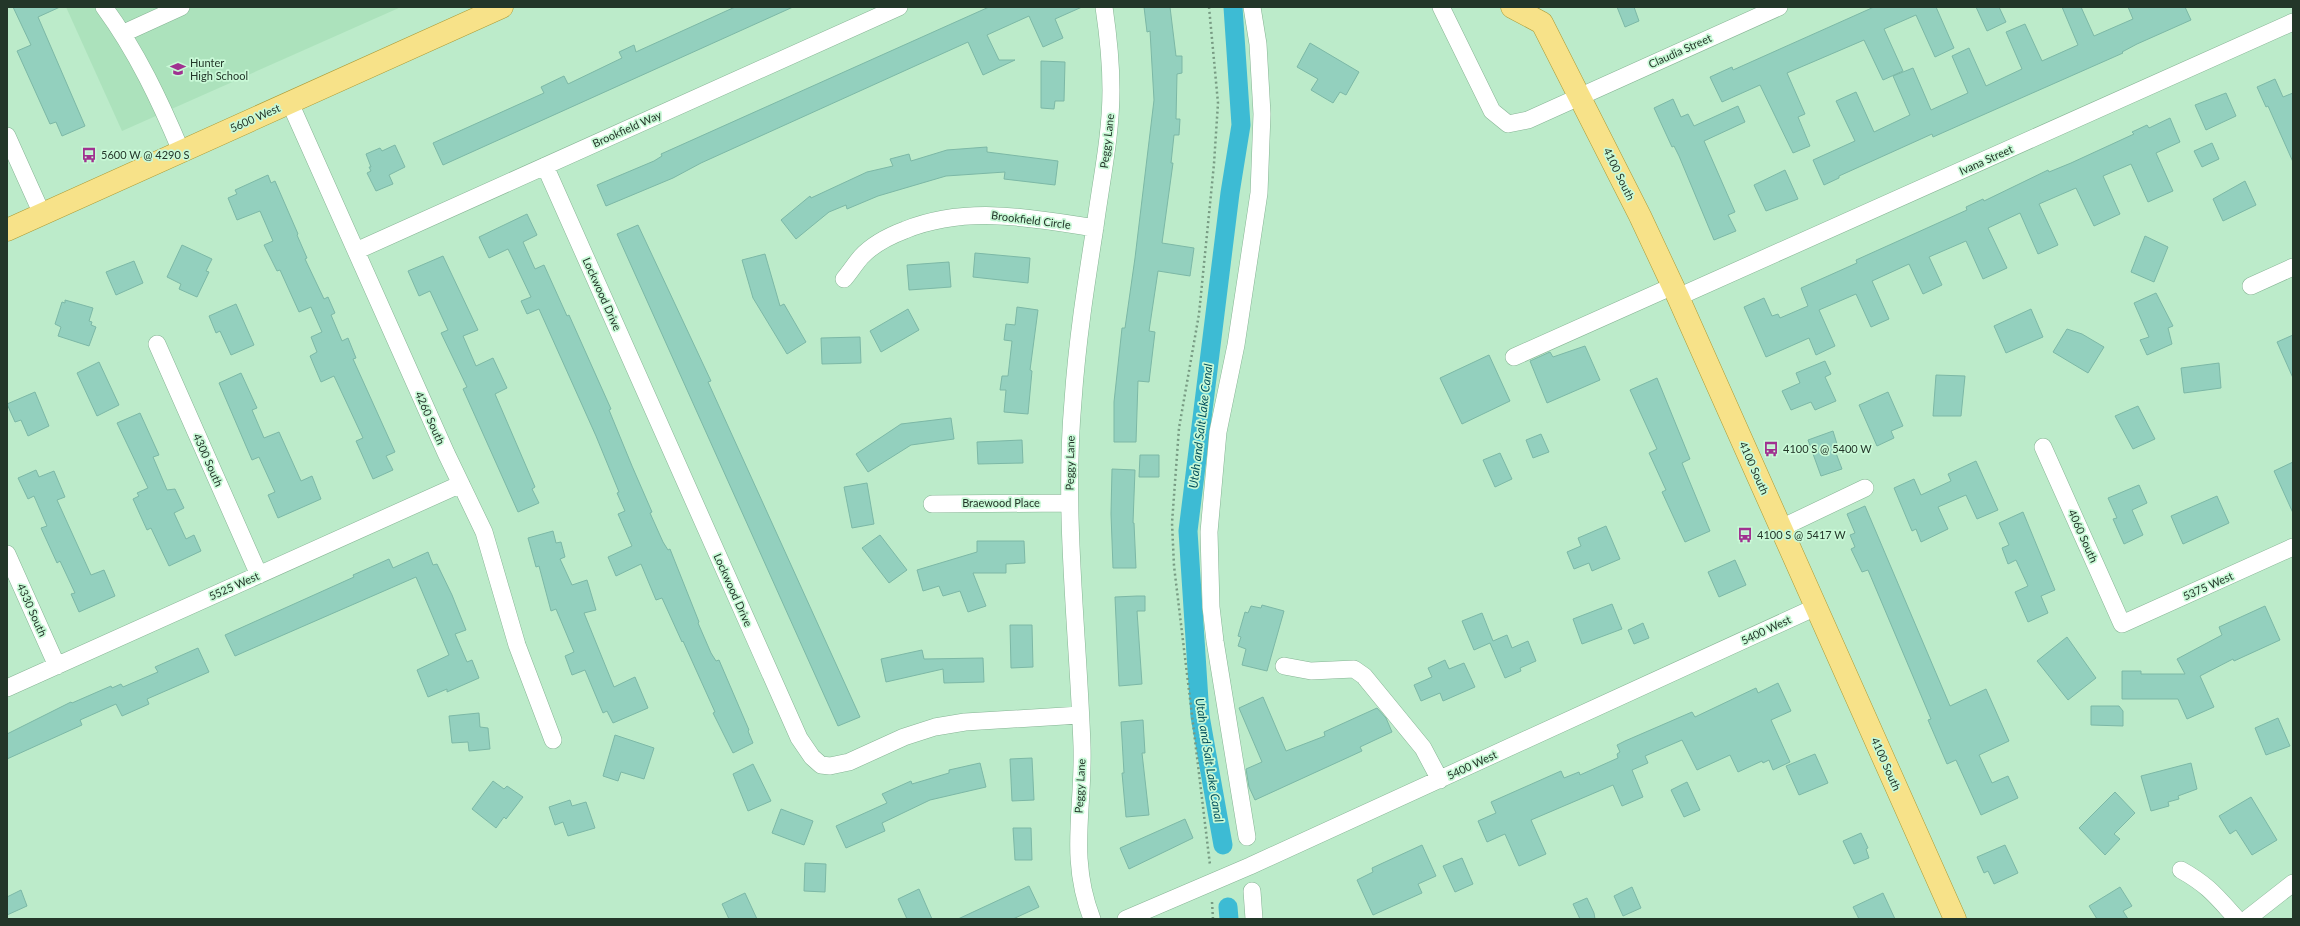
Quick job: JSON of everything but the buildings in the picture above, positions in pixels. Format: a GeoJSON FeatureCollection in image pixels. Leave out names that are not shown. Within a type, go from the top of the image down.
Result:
{"type":"FeatureCollection","features":[{"type":"Feature","properties":{"kind":"main road","name":"5600 West"},"geometry":{"type":"LineString","coordinates":[[7,230],[502,7]]}},
{"type":"Feature","properties":{"kind":"main road","name":"4100 South"},"geometry":{"type":"LineString","coordinates":[[1512,7],[1543,15],[1676,291],[1955,919]]}},
{"type":"Feature","properties":{"kind":"street"},"geometry":{"type":"LineString","coordinates":[[104,7],[124,33],[158,98],[181,151]]}},
{"type":"Feature","properties":{"kind":"street"},"geometry":{"type":"LineString","coordinates":[[124,33],[181,7]]}},
{"type":"Feature","properties":{"kind":"street","name":"Brookfield Way"},"geometry":{"type":"LineString","coordinates":[[356,251],[899,7]]}},
{"type":"Feature","properties":{"kind":"street","name":"Peggy Lane"},"geometry":{"type":"LineString","coordinates":[[1092,919],[1080,879],[1077,844],[1082,785],[1080,715],[1069,503],[1070,440],[1076,360],[1107,145],[1111,89],[1108,34],[1104,7]]}},
{"type":"Feature","properties":{"kind":"street"},"geometry":{"type":"LineString","coordinates":[[1247,837],[1214,634],[1211,607],[1209,532],[1218,432],[1236,345],[1259,193],[1262,114],[1258,44],[1252,7]]}},
{"type":"Feature","properties":{"kind":"street","name":"Claudia Street"},"geometry":{"type":"LineString","coordinates":[[1441,7],[1492,112],[1508,124],[1528,120],[1779,7]]}},
{"type":"Feature","properties":{"kind":"street","name":"Ivana Street"},"geometry":{"type":"LineString","coordinates":[[1514,357],[1676,291],[2293,22]]}},
{"type":"Feature","properties":{"kind":"street","name":"4260 South"},"geometry":{"type":"LineString","coordinates":[[290,103],[461,484],[475,512],[491,552],[517,645],[553,740]]}},
{"type":"Feature","properties":{"kind":"street"},"geometry":{"type":"LineString","coordinates":[[7,136],[42,214]]}},
{"type":"Feature","properties":{"kind":"street","name":"Lockwood Drive"},"geometry":{"type":"LineString","coordinates":[[545,166],[799,738],[812,757],[821,765],[840,765],[904,738],[935,727],[965,722],[1080,715]]}},
{"type":"Feature","properties":{"kind":"street","name":"Brookfield Circle"},"geometry":{"type":"LineString","coordinates":[[844,279],[861,257],[879,243],[912,227],[948,218],[992,214],[1019,216],[1094,228]]}},
{"type":"Feature","properties":{"kind":"street"},"geometry":{"type":"LineString","coordinates":[[2251,286],[2293,268]]}},
{"type":"Feature","properties":{"kind":"street","name":"4300 South"},"geometry":{"type":"LineString","coordinates":[[157,344],[259,575]]}},
{"type":"Feature","properties":{"kind":"street","name":"4060 South"},"geometry":{"type":"LineString","coordinates":[[2043,447],[2122,624]]}},
{"type":"Feature","properties":{"kind":"street","name":"5525 West"},"geometry":{"type":"LineString","coordinates":[[7,688],[461,484]]}},
{"type":"Feature","properties":{"kind":"street"},"geometry":{"type":"LineString","coordinates":[[1781,528],[1865,488]]}},
{"type":"Feature","properties":{"kind":"street","name":"Braewood Place"},"geometry":{"type":"LineString","coordinates":[[932,504],[1069,503]]}},
{"type":"Feature","properties":{"kind":"street","name":"5375 West"},"geometry":{"type":"LineString","coordinates":[[2122,624],[2293,547]]}},
{"type":"Feature","properties":{"kind":"street","name":"4330 South"},"geometry":{"type":"LineString","coordinates":[[7,554],[57,666]]}},
{"type":"Feature","properties":{"kind":"street","name":"5400 West"},"geometry":{"type":"LineString","coordinates":[[1126,919],[1250,866],[1816,607]]}},
{"type":"Feature","properties":{"kind":"street"},"geometry":{"type":"LineString","coordinates":[[1284,666],[1311,671],[1354,669],[1364,676],[1423,748],[1440,780]]}},
{"type":"Feature","properties":{"kind":"street"},"geometry":{"type":"LineString","coordinates":[[2180,870],[2202,882],[2213,891],[2237,919]]}},
{"type":"Feature","properties":{"kind":"street"},"geometry":{"type":"LineString","coordinates":[[2247,919],[2293,883]]}},
{"type":"Feature","properties":{"kind":"street"},"geometry":{"type":"LineString","coordinates":[[1252,891],[1254,919]]}},
{"type":"Feature","properties":{"kind":"path"},"geometry":{"type":"LineString","coordinates":[[1209,7],[1218,103],[1214,164],[1199,314],[1179,428],[1172,523],[1174,566],[1209,859]]}},
{"type":"Feature","properties":{"kind":"path"},"geometry":{"type":"LineString","coordinates":[[1212,901],[1213,919]]}},
{"type":"Feature","properties":{"kind":"shaded area","name":"Hunter High School"},"geometry":{"type":"Polygon","coordinates":[[[66,7],[401,7],[122,131],[66,7]]]}},
{"type":"Feature","properties":{"kind":"waterway","name":"Utah and Salt Lake Canal"},"geometry":{"type":"LineString","coordinates":[[1223,845],[1200,716],[1188,531],[1230,193],[1241,125],[1233,7]]}},
{"type":"Feature","properties":{"kind":"waterway","name":"Utah and Salt Lake Canal"},"geometry":{"type":"LineString","coordinates":[[1228,907],[1229,919]]}},
{"type":"Feature","properties":{"kind":"place","name":"Hunter High School"},"geometry":{"type":"Point","coordinates":[178,69]}},
{"type":"Feature","properties":{"kind":"place","name":"5600 W @ 4290 S"},"geometry":{"type":"Point","coordinates":[89,155]}},
{"type":"Feature","properties":{"kind":"place","name":"4100 S @ 5400 W"},"geometry":{"type":"Point","coordinates":[1771,449]}},
{"type":"Feature","properties":{"kind":"place","name":"4100 S @ 5417 W"},"geometry":{"type":"Point","coordinates":[1745,535]}}]}
